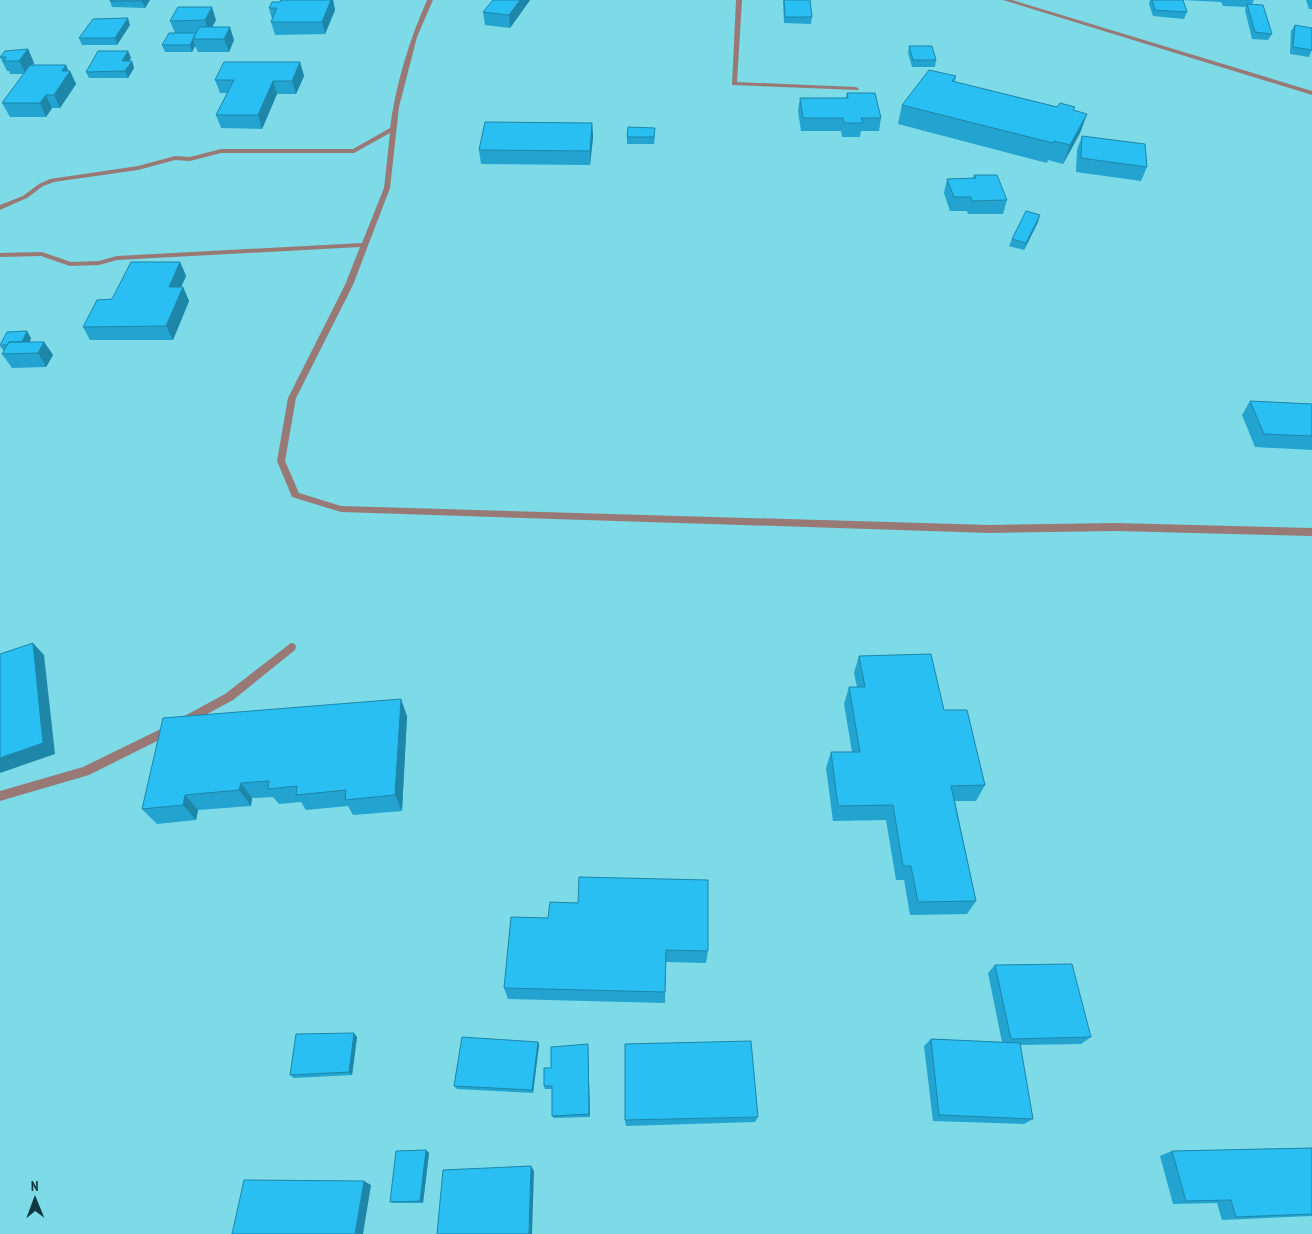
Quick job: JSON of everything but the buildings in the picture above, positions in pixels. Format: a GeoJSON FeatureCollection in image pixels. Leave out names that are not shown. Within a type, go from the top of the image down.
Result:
{"type":"FeatureCollection","features":[{"type":"Feature","properties":{"kind":"street"},"geometry":{"type":"LineString","coordinates":[[430,0],[414,37],[396,107],[387,188],[349,285],[292,398],[281,461],[294,495],[341,509],[990,528],[1115,527],[1312,532]]}},
{"type":"Feature","properties":{"kind":"street"},"geometry":{"type":"LineString","coordinates":[[739,0],[734,84],[856,89]]}},
{"type":"Feature","properties":{"kind":"street"},"geometry":{"type":"LineString","coordinates":[[1006,0],[1312,93]]}},
{"type":"Feature","properties":{"kind":"street"},"geometry":{"type":"LineString","coordinates":[[0,208],[25,198],[40,185],[52,180],[138,168],[175,158],[190,159],[221,151],[354,151],[393,129]]}},
{"type":"Feature","properties":{"kind":"street"},"geometry":{"type":"LineString","coordinates":[[0,255],[42,254],[70,264],[99,263],[117,258],[365,245]]}},
{"type":"Feature","properties":{"kind":"street"},"geometry":{"type":"LineString","coordinates":[[0,796],[86,771],[158,737],[229,696],[292,647]]}}]}
